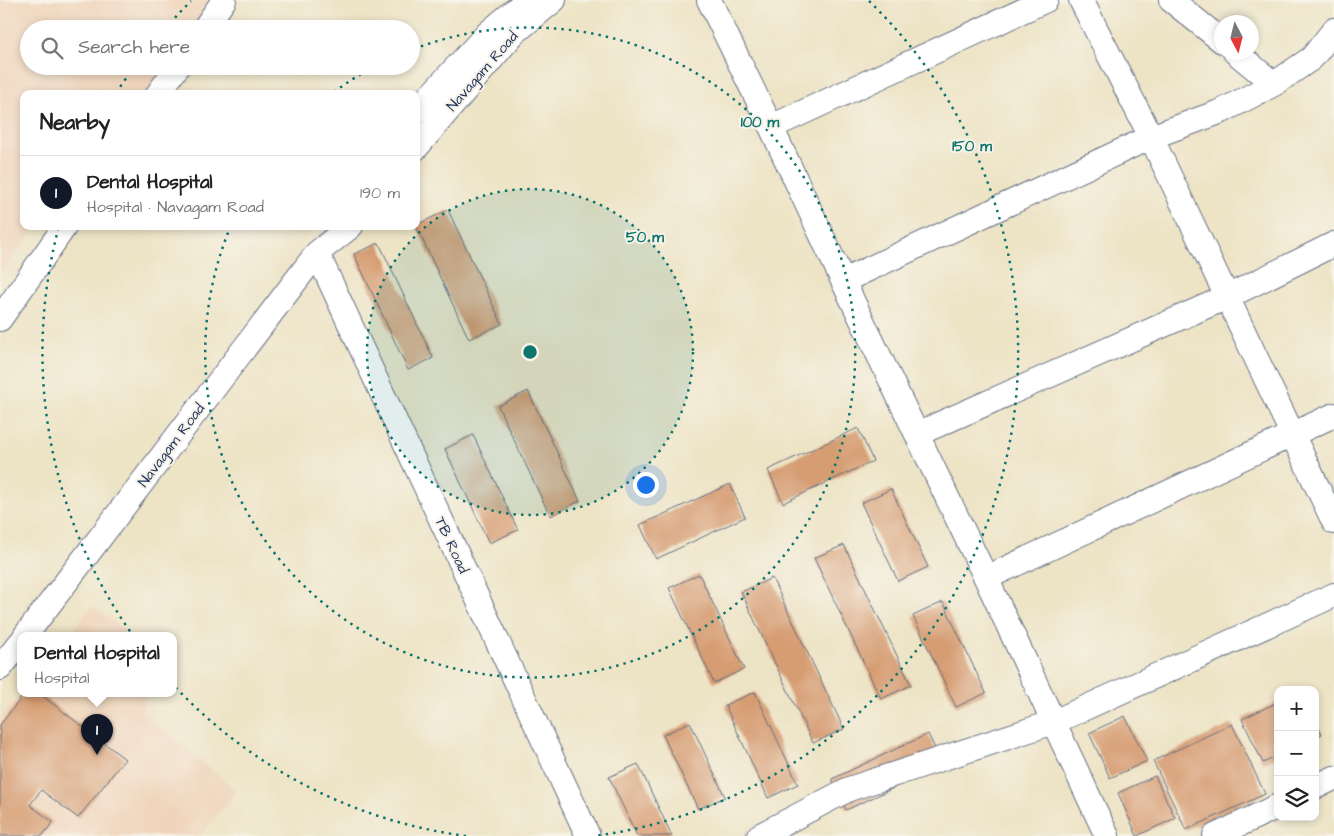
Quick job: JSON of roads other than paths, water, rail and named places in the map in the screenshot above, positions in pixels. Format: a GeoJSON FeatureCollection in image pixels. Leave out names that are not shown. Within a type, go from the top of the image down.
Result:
{"type":"FeatureCollection","features":[{"type":"Feature","properties":{"kind":"street"},"geometry":{"type":"LineString","coordinates":[[210,20],[224,0]]}},
{"type":"Feature","properties":{"kind":"street","name":"Navagam Road"},"geometry":{"type":"LineString","coordinates":[[420,107],[487,34],[527,0]]}},
{"type":"Feature","properties":{"kind":"street","name":"Navagam Road"},"geometry":{"type":"LineString","coordinates":[[420,143],[513,34],[554,0]]}},
{"type":"Feature","properties":{"kind":"street"},"geometry":{"type":"LineString","coordinates":[[709,0],[986,578],[1107,836]]}},
{"type":"Feature","properties":{"kind":"street"},"geometry":{"type":"LineString","coordinates":[[771,127],[1046,0]]}},
{"type":"Feature","properties":{"kind":"street"},"geometry":{"type":"LineString","coordinates":[[1081,0],[1152,137],[1334,522]]}},
{"type":"Feature","properties":{"kind":"street"},"geometry":{"type":"LineString","coordinates":[[1171,0],[1214,35]]}},
{"type":"Feature","properties":{"kind":"street"},"geometry":{"type":"LineString","coordinates":[[843,281],[1152,137],[1222,111],[1274,84],[1312,58],[1334,30]]}},
{"type":"Feature","properties":{"kind":"street"},"geometry":{"type":"LineString","coordinates":[[1246,60],[1274,84]]}},
{"type":"Feature","properties":{"kind":"street"},"geometry":{"type":"LineString","coordinates":[[161,90],[172,75]]}},
{"type":"Feature","properties":{"kind":"street"},"geometry":{"type":"LineString","coordinates":[[0,319],[62,230]]}},
{"type":"Feature","properties":{"kind":"street","name":"Navagam Road"},"geometry":{"type":"LineString","coordinates":[[317,253],[326,230]]}},
{"type":"Feature","properties":{"kind":"street","name":"Navagam Road"},"geometry":{"type":"LineString","coordinates":[[24,632],[317,253],[346,230]]}},
{"type":"Feature","properties":{"kind":"street"},"geometry":{"type":"LineString","coordinates":[[917,434],[1227,297],[1334,244]]}},
{"type":"Feature","properties":{"kind":"street","name":"TB Road"},"geometry":{"type":"LineString","coordinates":[[317,253],[588,836]]}},
{"type":"Feature","properties":{"kind":"street"},"geometry":{"type":"LineString","coordinates":[[986,578],[1334,415]]}},
{"type":"Feature","properties":{"kind":"street"},"geometry":{"type":"LineString","coordinates":[[759,836],[849,789],[1054,722],[1334,595]]}},
{"type":"Feature","properties":{"kind":"street"},"geometry":{"type":"LineString","coordinates":[[1319,785],[1334,778]]}},
{"type":"Feature","properties":{"kind":"street"},"geometry":{"type":"LineString","coordinates":[[1216,836],[1274,808]]}},
{"type":"Feature","properties":{"kind":"place","name":"Dental Hospital"},"geometry":{"type":"Point","coordinates":[97,755]}}]}
